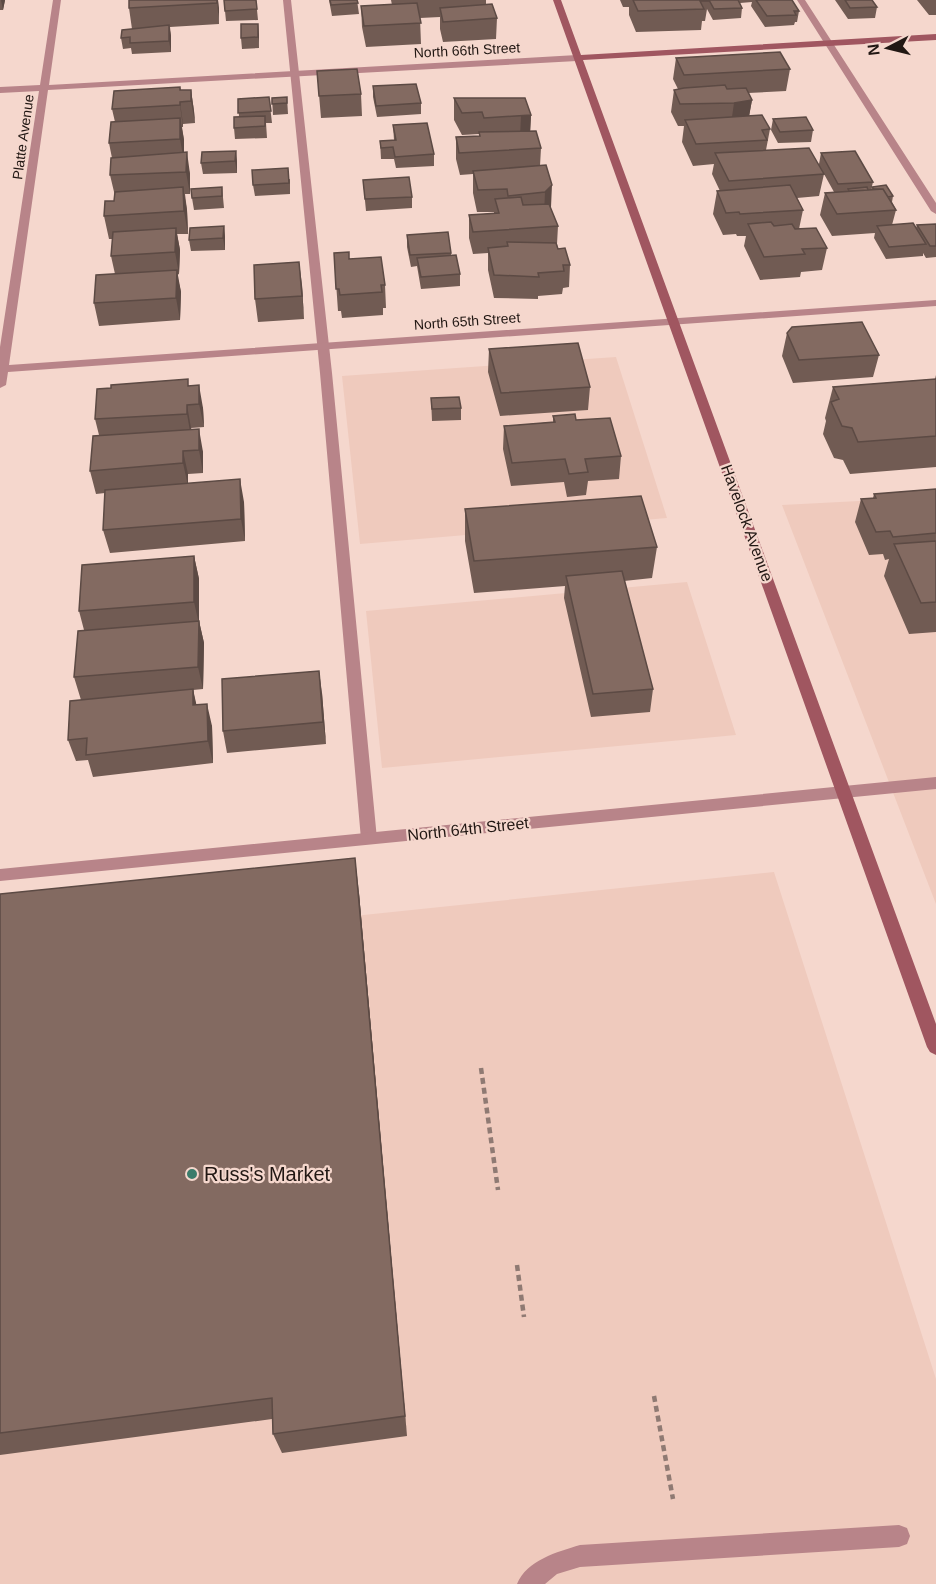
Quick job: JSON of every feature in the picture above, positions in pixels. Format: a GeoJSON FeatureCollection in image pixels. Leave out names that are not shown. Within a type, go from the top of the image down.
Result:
{"type":"FeatureCollection","features":[{"type":"Feature","properties":{"kind":"main road","name":"Havelock Avenue"},"geometry":{"type":"LineString","coordinates":[[557,0],[936,1047]]}},
{"type":"Feature","properties":{"kind":"main road","name":"North 66th Street"},"geometry":{"type":"LineString","coordinates":[[577,58],[936,38]]}},
{"type":"Feature","properties":{"kind":"street","name":"Platte Avenue"},"geometry":{"type":"LineString","coordinates":[[0,385],[57,0]]}},
{"type":"Feature","properties":{"kind":"street"},"geometry":{"type":"LineString","coordinates":[[287,0],[323,346],[369,839]]}},
{"type":"Feature","properties":{"kind":"street"},"geometry":{"type":"LineString","coordinates":[[801,0],[936,212]]}},
{"type":"Feature","properties":{"kind":"street","name":"North 66th Street"},"geometry":{"type":"LineString","coordinates":[[0,90],[577,58]]}},
{"type":"Feature","properties":{"kind":"street","name":"North 65th Street"},"geometry":{"type":"LineString","coordinates":[[1,369],[936,303]]}},
{"type":"Feature","properties":{"kind":"street","name":"North 64th Street"},"geometry":{"type":"LineString","coordinates":[[0,875],[936,783]]}},
{"type":"Feature","properties":{"kind":"street"},"geometry":{"type":"LineString","coordinates":[[528,1584],[551,1565],[580,1556],[899,1536]]}},
{"type":"Feature","properties":{"kind":"path"},"geometry":{"type":"LineString","coordinates":[[481,1068],[498,1190]]}},
{"type":"Feature","properties":{"kind":"path"},"geometry":{"type":"LineString","coordinates":[[517,1265],[524,1317]]}},
{"type":"Feature","properties":{"kind":"path"},"geometry":{"type":"LineString","coordinates":[[654,1395],[673,1499]]}},
{"type":"Feature","properties":{"kind":"shaded area"},"geometry":{"type":"Polygon","coordinates":[[[616,357],[667,518],[360,544],[342,376],[616,357]]]}},
{"type":"Feature","properties":{"kind":"shaded area"},"geometry":{"type":"Polygon","coordinates":[[[936,497],[936,904],[782,505],[936,497]]]}},
{"type":"Feature","properties":{"kind":"shaded area"},"geometry":{"type":"Polygon","coordinates":[[[687,582],[736,735],[382,768],[366,611],[687,582]]]}},
{"type":"Feature","properties":{"kind":"shaded area"},"geometry":{"type":"Polygon","coordinates":[[[774,872],[936,1379],[936,1584],[0,1584],[0,929],[354,916],[774,872]]]}},
{"type":"Feature","properties":{"kind":"building"},"geometry":{"type":"Polygon","coordinates":[[[129,0],[217,0],[217,3],[129,8],[129,0]]]}},
{"type":"Feature","properties":{"kind":"building"},"geometry":{"type":"Polygon","coordinates":[[[224,0],[256,0],[257,9],[225,11],[224,0]]]}},
{"type":"Feature","properties":{"kind":"building"},"geometry":{"type":"Polygon","coordinates":[[[330,0],[357,0],[358,3],[331,5],[330,0]]]}},
{"type":"Feature","properties":{"kind":"building"},"geometry":{"type":"Polygon","coordinates":[[[633,0],[708,1],[700,1],[704,9],[638,11],[633,0]]]}},
{"type":"Feature","properties":{"kind":"building"},"geometry":{"type":"Polygon","coordinates":[[[709,0],[738,0],[742,8],[714,9],[709,0]]]}},
{"type":"Feature","properties":{"kind":"building"},"geometry":{"type":"Polygon","coordinates":[[[756,0],[792,0],[799,11],[794,11],[796,15],[767,16],[756,0]]]}},
{"type":"Feature","properties":{"kind":"building"},"geometry":{"type":"Polygon","coordinates":[[[845,0],[872,0],[877,7],[850,8],[845,0]]]}},
{"type":"Feature","properties":{"kind":"building"},"geometry":{"type":"Polygon","coordinates":[[[417,3],[421,23],[364,26],[361,6],[417,3]]]}},
{"type":"Feature","properties":{"kind":"building"},"geometry":{"type":"Polygon","coordinates":[[[492,4],[497,18],[443,22],[440,8],[492,4]]]}},
{"type":"Feature","properties":{"kind":"building"},"geometry":{"type":"Polygon","coordinates":[[[241,24],[258,24],[258,37],[241,38],[241,24]]]}},
{"type":"Feature","properties":{"kind":"building"},"geometry":{"type":"Polygon","coordinates":[[[169,25],[169,41],[130,43],[130,37],[121,38],[122,30],[169,25]]]}},
{"type":"Feature","properties":{"kind":"building"},"geometry":{"type":"Polygon","coordinates":[[[780,52],[790,69],[684,75],[676,58],[780,52]]]}},
{"type":"Feature","properties":{"kind":"building"},"geometry":{"type":"Polygon","coordinates":[[[357,69],[361,94],[319,96],[317,71],[357,69]]]}},
{"type":"Feature","properties":{"kind":"building"},"geometry":{"type":"Polygon","coordinates":[[[416,84],[421,103],[376,106],[373,86],[416,84]]]}},
{"type":"Feature","properties":{"kind":"building"},"geometry":{"type":"Polygon","coordinates":[[[725,85],[727,89],[746,88],[752,100],[734,103],[680,104],[674,90],[684,88],[725,85]]]}},
{"type":"Feature","properties":{"kind":"building"},"geometry":{"type":"Polygon","coordinates":[[[180,87],[180,90],[191,90],[191,101],[180,102],[180,105],[112,109],[114,91],[180,87]]]}},
{"type":"Feature","properties":{"kind":"building"},"geometry":{"type":"Polygon","coordinates":[[[269,97],[271,111],[238,113],[238,99],[269,97]]]}},
{"type":"Feature","properties":{"kind":"building"},"geometry":{"type":"Polygon","coordinates":[[[287,97],[287,103],[272,104],[272,98],[287,97]]]}},
{"type":"Feature","properties":{"kind":"building"},"geometry":{"type":"Polygon","coordinates":[[[454,98],[525,98],[531,115],[484,118],[482,112],[462,113],[454,98]]]}},
{"type":"Feature","properties":{"kind":"building"},"geometry":{"type":"Polygon","coordinates":[[[762,115],[770,129],[762,130],[767,140],[696,144],[685,120],[762,115]]]}},
{"type":"Feature","properties":{"kind":"building"},"geometry":{"type":"Polygon","coordinates":[[[265,116],[265,126],[234,128],[234,117],[265,116]]]}},
{"type":"Feature","properties":{"kind":"building"},"geometry":{"type":"Polygon","coordinates":[[[806,117],[813,130],[780,132],[773,119],[806,117]]]}},
{"type":"Feature","properties":{"kind":"building"},"geometry":{"type":"Polygon","coordinates":[[[180,118],[180,139],[109,143],[111,122],[180,118]]]}},
{"type":"Feature","properties":{"kind":"building"},"geometry":{"type":"Polygon","coordinates":[[[427,123],[434,154],[395,157],[393,147],[381,148],[380,141],[396,140],[393,125],[427,123]]]}},
{"type":"Feature","properties":{"kind":"building"},"geometry":{"type":"Polygon","coordinates":[[[536,131],[541,148],[459,153],[456,137],[480,136],[479,132],[536,131]]]}},
{"type":"Feature","properties":{"kind":"building"},"geometry":{"type":"Polygon","coordinates":[[[809,148],[824,174],[729,181],[715,153],[809,148]]]}},
{"type":"Feature","properties":{"kind":"building"},"geometry":{"type":"Polygon","coordinates":[[[236,151],[235,161],[201,163],[202,152],[236,151]]]}},
{"type":"Feature","properties":{"kind":"building"},"geometry":{"type":"Polygon","coordinates":[[[855,151],[873,182],[838,184],[821,153],[855,151]]]}},
{"type":"Feature","properties":{"kind":"building"},"geometry":{"type":"Polygon","coordinates":[[[187,152],[186,172],[110,175],[111,158],[187,152]]]}},
{"type":"Feature","properties":{"kind":"building"},"geometry":{"type":"Polygon","coordinates":[[[546,165],[552,185],[545,192],[508,196],[507,189],[478,190],[473,171],[546,165]]]}},
{"type":"Feature","properties":{"kind":"building"},"geometry":{"type":"Polygon","coordinates":[[[288,168],[289,183],[253,185],[252,170],[288,168]]]}},
{"type":"Feature","properties":{"kind":"building"},"geometry":{"type":"Polygon","coordinates":[[[409,177],[412,197],[365,199],[363,180],[409,177]]]}},
{"type":"Feature","properties":{"kind":"building"},"geometry":{"type":"Polygon","coordinates":[[[790,185],[803,210],[726,213],[717,191],[790,185]]]}},
{"type":"Feature","properties":{"kind":"building"},"geometry":{"type":"Polygon","coordinates":[[[886,185],[893,196],[888,197],[883,189],[872,187],[886,185]]]}},
{"type":"Feature","properties":{"kind":"building"},"geometry":{"type":"Polygon","coordinates":[[[183,187],[184,211],[104,216],[105,201],[114,201],[115,192],[183,187]]]}},
{"type":"Feature","properties":{"kind":"building"},"geometry":{"type":"Polygon","coordinates":[[[222,187],[222,196],[192,198],[191,189],[222,187]]]}},
{"type":"Feature","properties":{"kind":"building"},"geometry":{"type":"Polygon","coordinates":[[[867,187],[868,190],[849,191],[848,189],[867,187]]]}},
{"type":"Feature","properties":{"kind":"building"},"geometry":{"type":"Polygon","coordinates":[[[883,189],[896,210],[837,214],[825,193],[883,189]]]}},
{"type":"Feature","properties":{"kind":"building"},"geometry":{"type":"Polygon","coordinates":[[[521,197],[523,205],[549,204],[558,226],[473,232],[469,215],[499,213],[495,199],[521,197]]]}},
{"type":"Feature","properties":{"kind":"building"},"geometry":{"type":"Polygon","coordinates":[[[771,222],[774,226],[792,224],[795,229],[816,228],[827,248],[802,249],[805,254],[764,257],[748,224],[771,222]]]}},
{"type":"Feature","properties":{"kind":"building"},"geometry":{"type":"Polygon","coordinates":[[[913,223],[926,244],[889,247],[877,226],[913,223]]]}},
{"type":"Feature","properties":{"kind":"building"},"geometry":{"type":"Polygon","coordinates":[[[936,224],[936,246],[930,246],[917,225],[936,224]]]}},
{"type":"Feature","properties":{"kind":"building"},"geometry":{"type":"Polygon","coordinates":[[[224,226],[223,238],[189,240],[190,228],[224,226]]]}},
{"type":"Feature","properties":{"kind":"building"},"geometry":{"type":"Polygon","coordinates":[[[176,228],[175,252],[111,256],[113,232],[176,228]]]}},
{"type":"Feature","properties":{"kind":"building"},"geometry":{"type":"Polygon","coordinates":[[[448,232],[451,253],[410,255],[407,235],[448,232]]]}},
{"type":"Feature","properties":{"kind":"building"},"geometry":{"type":"Polygon","coordinates":[[[507,242],[556,243],[558,249],[565,248],[570,265],[563,265],[564,271],[538,273],[539,277],[494,275],[488,248],[508,246],[507,242]]]}},
{"type":"Feature","properties":{"kind":"building"},"geometry":{"type":"Polygon","coordinates":[[[349,252],[349,259],[381,257],[385,285],[381,285],[382,292],[340,295],[339,289],[336,289],[334,253],[349,252]]]}},
{"type":"Feature","properties":{"kind":"building"},"geometry":{"type":"Polygon","coordinates":[[[456,255],[460,274],[421,277],[417,258],[456,255]]]}},
{"type":"Feature","properties":{"kind":"building"},"geometry":{"type":"Polygon","coordinates":[[[299,262],[302,296],[255,299],[254,265],[299,262]]]}},
{"type":"Feature","properties":{"kind":"building"},"geometry":{"type":"Polygon","coordinates":[[[177,270],[176,298],[94,303],[96,275],[177,270]]]}},
{"type":"Feature","properties":{"kind":"building"},"geometry":{"type":"Polygon","coordinates":[[[862,322],[879,355],[799,360],[787,333],[792,327],[862,322]]]}},
{"type":"Feature","properties":{"kind":"building"},"geometry":{"type":"Polygon","coordinates":[[[578,343],[590,387],[501,393],[489,349],[578,343]]]}},
{"type":"Feature","properties":{"kind":"building"},"geometry":{"type":"Polygon","coordinates":[[[188,379],[188,386],[199,385],[199,404],[187,405],[187,414],[95,419],[97,389],[111,388],[111,385],[188,379]]]}},
{"type":"Feature","properties":{"kind":"building"},"geometry":{"type":"Polygon","coordinates":[[[936,379],[936,436],[858,442],[852,428],[842,426],[831,402],[839,399],[833,387],[936,379]]]}},
{"type":"Feature","properties":{"kind":"building"},"geometry":{"type":"Polygon","coordinates":[[[459,397],[461,408],[432,409],[431,398],[459,397]]]}},
{"type":"Feature","properties":{"kind":"building"},"geometry":{"type":"Polygon","coordinates":[[[575,414],[576,420],[610,418],[621,456],[585,459],[588,472],[569,474],[565,459],[512,463],[504,426],[555,422],[553,416],[575,414]]]}},
{"type":"Feature","properties":{"kind":"building"},"geometry":{"type":"Polygon","coordinates":[[[199,429],[199,450],[183,451],[183,463],[90,471],[93,436],[199,429]]]}},
{"type":"Feature","properties":{"kind":"building"},"geometry":{"type":"Polygon","coordinates":[[[240,479],[241,519],[103,530],[105,490],[240,479]]]}},
{"type":"Feature","properties":{"kind":"building"},"geometry":{"type":"Polygon","coordinates":[[[936,489],[936,533],[893,537],[890,531],[876,532],[861,499],[876,498],[874,494],[936,489]]]}},
{"type":"Feature","properties":{"kind":"building"},"geometry":{"type":"Polygon","coordinates":[[[641,496],[657,547],[474,561],[465,509],[641,496]]]}},
{"type":"Feature","properties":{"kind":"building"},"geometry":{"type":"Polygon","coordinates":[[[936,541],[936,602],[921,603],[894,544],[936,541]]]}},
{"type":"Feature","properties":{"kind":"building"},"geometry":{"type":"Polygon","coordinates":[[[194,556],[194,602],[79,611],[82,565],[194,556]]]}},
{"type":"Feature","properties":{"kind":"building"},"geometry":{"type":"Polygon","coordinates":[[[622,571],[653,689],[593,694],[566,576],[622,571]]]}},
{"type":"Feature","properties":{"kind":"building"},"geometry":{"type":"Polygon","coordinates":[[[199,621],[198,667],[74,677],[78,631],[199,621]]]}},
{"type":"Feature","properties":{"kind":"building"},"geometry":{"type":"Polygon","coordinates":[[[319,671],[323,722],[223,731],[222,679],[319,671]]]}},
{"type":"Feature","properties":{"kind":"building"},"geometry":{"type":"Polygon","coordinates":[[[193,689],[193,705],[207,704],[208,741],[86,755],[87,738],[68,740],[70,701],[193,689]]]}},
{"type":"Feature","properties":{"kind":"building","name":"Russ's Market"},"geometry":{"type":"Polygon","coordinates":[[[355,858],[405,1416],[273,1434],[272,1398],[0,1433],[0,894],[355,858]]]}},
{"type":"Feature","properties":{"kind":"place","name":"Russ's Market"},"geometry":{"type":"Point","coordinates":[192,1174]}}]}
